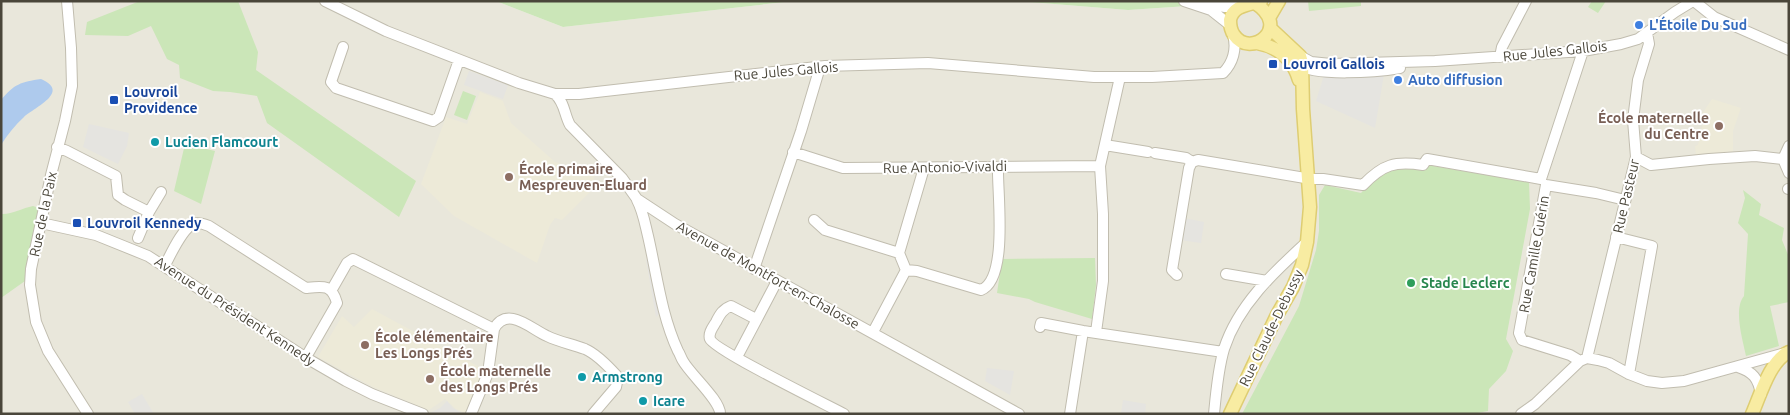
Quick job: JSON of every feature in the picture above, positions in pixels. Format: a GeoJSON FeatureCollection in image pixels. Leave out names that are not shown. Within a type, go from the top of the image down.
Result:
{"type":"FeatureCollection","features":[{"type":"Feature","properties":{"kind":"main road"},"geometry":{"type":"LineString","coordinates":[[1270,23],[1258,2],[1239,7],[1232,15],[1232,30],[1236,38],[1251,43],[1266,37],[1279,1]]}},
{"type":"Feature","properties":{"kind":"main road","name":"Rue Jules Gallois"},"geometry":{"type":"LineString","coordinates":[[1270,23],[1298,61]]}},
{"type":"Feature","properties":{"kind":"main road","name":"Rue Jules Gallois"},"geometry":{"type":"LineString","coordinates":[[1251,43],[1272,47],[1298,61]]}},
{"type":"Feature","properties":{"kind":"main road","name":"Rue Claude-Debussy"},"geometry":{"type":"LineString","coordinates":[[1230,414],[1293,288],[1308,242],[1310,207],[1303,102],[1296,68],[1298,61]]}},
{"type":"Feature","properties":{"kind":"main road"},"geometry":{"type":"LineString","coordinates":[[1752,414],[1773,368],[1787,352]]}},
{"type":"Feature","properties":{"kind":"street","name":"Rue de la Paix"},"geometry":{"type":"LineString","coordinates":[[67,1],[72,48],[72,86],[31,269],[30,285],[36,322],[48,351],[88,414]]}},
{"type":"Feature","properties":{"kind":"street","name":"Rue Jules Gallois"},"geometry":{"type":"LineString","coordinates":[[324,1],[386,32],[519,83],[555,94],[579,94],[820,66],[928,63],[1094,78],[1223,73],[1232,60]]}},
{"type":"Feature","properties":{"kind":"street"},"geometry":{"type":"LineString","coordinates":[[1184,1],[1211,10],[1232,30],[1235,44],[1232,60]]}},
{"type":"Feature","properties":{"kind":"street"},"geometry":{"type":"LineString","coordinates":[[1200,1],[1225,7],[1239,7]]}},
{"type":"Feature","properties":{"kind":"street"},"geometry":{"type":"LineString","coordinates":[[1500,57],[1502,47],[1526,1]]}},
{"type":"Feature","properties":{"kind":"street"},"geometry":{"type":"LineString","coordinates":[[1692,2],[1714,17],[1789,50]]}},
{"type":"Feature","properties":{"kind":"street","name":"Rue Jules Gallois"},"geometry":{"type":"LineString","coordinates":[[1298,61],[1331,64],[1435,61],[1583,51],[1621,44],[1638,38],[1692,2]]}},
{"type":"Feature","properties":{"kind":"street","name":"Rue Pasteur"},"geometry":{"type":"LineString","coordinates":[[1584,360],[1636,157],[1633,120],[1638,80],[1649,44],[1647,33]]}},
{"type":"Feature","properties":{"kind":"street"},"geometry":{"type":"LineString","coordinates":[[1232,60],[1251,43]]}},
{"type":"Feature","properties":{"kind":"street"},"geometry":{"type":"LineString","coordinates":[[343,47],[331,82],[336,88],[432,121],[439,117],[459,60]]}},
{"type":"Feature","properties":{"kind":"street"},"geometry":{"type":"LineString","coordinates":[[1177,275],[1172,270],[1188,168],[1192,162],[1198,160],[1363,185],[1375,173],[1389,165],[1404,162],[1423,165],[1427,159],[1544,182],[1583,51]]}},
{"type":"Feature","properties":{"kind":"street","name":"Rue Jules Gallois"},"geometry":{"type":"LineString","coordinates":[[1298,61],[1315,71],[1354,72],[1397,68],[1435,61]]}},
{"type":"Feature","properties":{"kind":"street"},"geometry":{"type":"LineString","coordinates":[[1354,72],[1358,67],[1390,65],[1402,62]]}},
{"type":"Feature","properties":{"kind":"street"},"geometry":{"type":"LineString","coordinates":[[754,268],[801,131],[820,66]]}},
{"type":"Feature","properties":{"kind":"street"},"geometry":{"type":"LineString","coordinates":[[1096,332],[1103,281],[1103,214],[1100,166],[1120,77]]}},
{"type":"Feature","properties":{"kind":"street","name":"Avenue de Montfort-en-Chalosse"},"geometry":{"type":"LineString","coordinates":[[555,94],[564,105],[565,116],[570,126],[622,178],[637,199],[691,234],[1020,414]]}},
{"type":"Feature","properties":{"kind":"street"},"geometry":{"type":"LineString","coordinates":[[1105,145],[1186,158],[1192,162]]}},
{"type":"Feature","properties":{"kind":"street"},"geometry":{"type":"LineString","coordinates":[[1789,146],[1783,159],[1789,173]]}},
{"type":"Feature","properties":{"kind":"street"},"geometry":{"type":"LineString","coordinates":[[57,147],[116,176],[118,195],[149,212]]}},
{"type":"Feature","properties":{"kind":"street","name":"Rue Antonio-Vivaldi"},"geometry":{"type":"LineString","coordinates":[[793,152],[844,168],[1100,166]]}},
{"type":"Feature","properties":{"kind":"street"},"geometry":{"type":"LineString","coordinates":[[1636,157],[1651,165],[1755,156],[1783,159]]}},
{"type":"Feature","properties":{"kind":"street"},"geometry":{"type":"LineString","coordinates":[[906,270],[917,271],[980,290],[988,285],[995,272],[999,248],[998,166]]}},
{"type":"Feature","properties":{"kind":"street"},"geometry":{"type":"LineString","coordinates":[[906,270],[899,253],[924,168]]}},
{"type":"Feature","properties":{"kind":"street","name":"Rue Camille Guérin"},"geometry":{"type":"LineString","coordinates":[[1584,360],[1522,340],[1519,333],[1544,182],[1625,200]]}},
{"type":"Feature","properties":{"kind":"street"},"geometry":{"type":"LineString","coordinates":[[138,238],[149,212],[161,192]]}},
{"type":"Feature","properties":{"kind":"street"},"geometry":{"type":"LineString","coordinates":[[637,199],[641,207],[663,310],[672,338],[683,362],[713,398],[720,410],[720,414]]}},
{"type":"Feature","properties":{"kind":"street"},"geometry":{"type":"LineString","coordinates":[[814,220],[826,230],[899,253]]}},
{"type":"Feature","properties":{"kind":"street","name":"Avenue du Président Kennedy"},"geometry":{"type":"LineString","coordinates":[[41,223],[74,229],[117,242],[165,265],[306,357],[364,390],[423,414]]}},
{"type":"Feature","properties":{"kind":"street"},"geometry":{"type":"LineString","coordinates":[[165,265],[186,229],[194,224],[201,223],[209,226],[306,288],[323,287],[331,291],[335,295],[337,303],[306,357]]}},
{"type":"Feature","properties":{"kind":"street"},"geometry":{"type":"LineString","coordinates":[[1616,236],[1652,246],[1628,374]]}},
{"type":"Feature","properties":{"kind":"street","name":"Rue Claude-Debussy"},"geometry":{"type":"LineString","coordinates":[[1214,414],[1223,352],[1236,322],[1252,298],[1267,281],[1308,242]]}},
{"type":"Feature","properties":{"kind":"street"},"geometry":{"type":"LineString","coordinates":[[331,291],[347,262],[353,259],[494,329]]}},
{"type":"Feature","properties":{"kind":"street"},"geometry":{"type":"LineString","coordinates":[[873,332],[906,270]]}},
{"type":"Feature","properties":{"kind":"street"},"geometry":{"type":"LineString","coordinates":[[1226,274],[1267,281]]}},
{"type":"Feature","properties":{"kind":"street"},"geometry":{"type":"LineString","coordinates":[[737,357],[777,281]]}},
{"type":"Feature","properties":{"kind":"street"},"geometry":{"type":"LineString","coordinates":[[756,319],[731,306],[725,308],[709,334],[710,341],[844,414]]}},
{"type":"Feature","properties":{"kind":"street"},"geometry":{"type":"LineString","coordinates":[[471,414],[488,373],[494,329],[504,319],[522,321],[545,336],[586,350],[601,360],[618,377],[616,387],[593,414]]}},
{"type":"Feature","properties":{"kind":"street"},"geometry":{"type":"LineString","coordinates":[[1040,327],[1041,323],[1223,352]]}},
{"type":"Feature","properties":{"kind":"street"},"geometry":{"type":"LineString","coordinates":[[1070,414],[1083,331]]}},
{"type":"Feature","properties":{"kind":"street"},"geometry":{"type":"LineString","coordinates":[[1521,414],[1535,404],[1584,360],[1609,363],[1628,374],[1647,381],[1662,383],[1684,380],[1738,367],[1787,352]]}},
{"type":"Feature","properties":{"kind":"street"},"geometry":{"type":"LineString","coordinates":[[1738,367],[1773,368]]}},
{"type":"Feature","properties":{"kind":"street"},"geometry":{"type":"LineString","coordinates":[[1738,367],[1749,370],[1755,376],[1761,395]]}},
{"type":"Feature","properties":{"kind":"shaded area"},"geometry":{"type":"Polygon","coordinates":[[[1,1],[496,1],[563,27],[794,1],[1017,1],[1128,10],[1233,3],[1235,1],[1789,1],[1789,414],[1,414],[1,1]]]}},
{"type":"Feature","properties":{"kind":"shaded area"},"geometry":{"type":"Polygon","coordinates":[[[469,71],[508,85],[503,99],[464,85],[469,71]]]}},
{"type":"Feature","properties":{"kind":"shaded area"},"geometry":{"type":"Polygon","coordinates":[[[1384,74],[1375,128],[1316,101],[1324,75],[1384,74]]]}},
{"type":"Feature","properties":{"kind":"shaded area","name":"École primaire Mespreuven-Eluard"},"geometry":{"type":"Polygon","coordinates":[[[480,92],[503,101],[511,123],[555,162],[595,175],[591,191],[562,220],[555,218],[550,225],[537,263],[454,216],[421,184],[446,117],[467,124],[480,92]]]}},
{"type":"Feature","properties":{"kind":"shaded area","name":"École maternelle du Centre"},"geometry":{"type":"Polygon","coordinates":[[[1712,99],[1741,108],[1733,131],[1733,154],[1696,156],[1695,146],[1698,145],[1703,122],[1698,120],[1712,99]]]}},
{"type":"Feature","properties":{"kind":"shaded area"},"geometry":{"type":"Polygon","coordinates":[[[89,124],[129,133],[127,146],[118,164],[83,147],[89,124]]]}},
{"type":"Feature","properties":{"kind":"shaded area"},"geometry":{"type":"Polygon","coordinates":[[[1184,218],[1204,222],[1201,243],[1180,240],[1184,218]]]}},
{"type":"Feature","properties":{"kind":"shaded area"},"geometry":{"type":"Polygon","coordinates":[[[652,253],[663,310],[656,317],[646,260],[652,253]]]}},
{"type":"Feature","properties":{"kind":"shaded area"},"geometry":{"type":"Polygon","coordinates":[[[372,309],[485,370],[465,413],[456,409],[445,399],[429,410],[373,387],[318,357],[342,316],[354,327],[372,309]]]}},
{"type":"Feature","properties":{"kind":"shaded area"},"geometry":{"type":"Polygon","coordinates":[[[987,368],[1014,371],[1010,395],[985,381],[987,368]]]}},
{"type":"Feature","properties":{"kind":"shaded area"},"geometry":{"type":"Polygon","coordinates":[[[142,394],[154,414],[135,414],[128,402],[142,394]]]}},
{"type":"Feature","properties":{"kind":"shaded area"},"geometry":{"type":"Polygon","coordinates":[[[1123,400],[1146,404],[1145,414],[1121,414],[1123,400]]]}},
{"type":"Feature","properties":{"kind":"shaded area"},"geometry":{"type":"Polygon","coordinates":[[[447,401],[453,408],[463,414],[430,413],[440,408],[447,401]]]}},
{"type":"Feature","properties":{"kind":"green space"},"geometry":{"type":"Polygon","coordinates":[[[140,1],[238,1],[258,52],[256,70],[416,181],[399,217],[267,123],[257,96],[213,91],[180,78],[179,65],[167,59],[151,26],[128,36],[85,35],[87,22],[140,1]]]}},
{"type":"Feature","properties":{"kind":"green space"},"geometry":{"type":"Polygon","coordinates":[[[496,1],[794,1],[563,27],[496,1]]]}},
{"type":"Feature","properties":{"kind":"green space"},"geometry":{"type":"Polygon","coordinates":[[[1017,1],[1235,1],[1233,3],[1128,10],[1017,1]]]}},
{"type":"Feature","properties":{"kind":"green space"},"geometry":{"type":"Polygon","coordinates":[[[1308,1],[1361,1],[1361,6],[1309,11],[1308,1]]]}},
{"type":"Feature","properties":{"kind":"green space"},"geometry":{"type":"Polygon","coordinates":[[[1592,1],[1606,1],[1598,13],[1588,7],[1592,1]]]}},
{"type":"Feature","properties":{"kind":"green space"},"geometry":{"type":"Polygon","coordinates":[[[463,91],[476,96],[467,120],[454,115],[463,91]]]}},
{"type":"Feature","properties":{"kind":"green space"},"geometry":{"type":"Polygon","coordinates":[[[185,144],[215,151],[201,204],[174,191],[185,144]]]}},
{"type":"Feature","properties":{"kind":"green space","name":"Stade Leclerc"},"geometry":{"type":"Polygon","coordinates":[[[1427,165],[1529,182],[1530,209],[1506,339],[1513,351],[1506,371],[1489,389],[1488,411],[1472,414],[1242,414],[1299,306],[1316,250],[1319,231],[1319,195],[1325,185],[1361,193],[1376,177],[1389,170],[1404,168],[1426,170],[1427,165]]]}},
{"type":"Feature","properties":{"kind":"green space"},"geometry":{"type":"Polygon","coordinates":[[[1743,190],[1761,204],[1759,215],[1784,228],[1782,240],[1789,257],[1789,302],[1770,306],[1779,346],[1746,356],[1739,317],[1739,309],[1744,296],[1748,234],[1738,223],[1745,198],[1743,190]]]}},
{"type":"Feature","properties":{"kind":"green space"},"geometry":{"type":"Polygon","coordinates":[[[33,206],[39,208],[25,281],[1,298],[1,214],[33,206]]]}},
{"type":"Feature","properties":{"kind":"green space"},"geometry":{"type":"Polygon","coordinates":[[[1095,258],[1096,285],[1092,319],[1029,299],[997,293],[1002,259],[1095,258]]]}},
{"type":"Feature","properties":{"kind":"water"},"geometry":{"type":"Polygon","coordinates":[[[41,79],[53,89],[52,94],[21,120],[1,145],[1,100],[10,90],[18,85],[41,79]]]}},
{"type":"Feature","properties":{"kind":"place","name":"L'Étoile Du Sud"},"geometry":{"type":"Point","coordinates":[1639,25]}},
{"type":"Feature","properties":{"kind":"place","name":"Louvroil Gallois"},"geometry":{"type":"Point","coordinates":[1273,64]}},
{"type":"Feature","properties":{"kind":"place","name":"Auto diffusion"},"geometry":{"type":"Point","coordinates":[1398,80]}},
{"type":"Feature","properties":{"kind":"place","name":"Louvroil Providence"},"geometry":{"type":"Point","coordinates":[114,100]}},
{"type":"Feature","properties":{"kind":"place","name":"École maternelle du Centre"},"geometry":{"type":"Point","coordinates":[1719,126]}},
{"type":"Feature","properties":{"kind":"place","name":"Lucien Flamcourt"},"geometry":{"type":"Point","coordinates":[155,142]}},
{"type":"Feature","properties":{"kind":"place","name":"École primaire Mespreuven-Eluard"},"geometry":{"type":"Point","coordinates":[509,177]}},
{"type":"Feature","properties":{"kind":"place","name":"Louvroil Kennedy"},"geometry":{"type":"Point","coordinates":[77,223]}},
{"type":"Feature","properties":{"kind":"place","name":"Stade Leclerc"},"geometry":{"type":"Point","coordinates":[1411,283]}},
{"type":"Feature","properties":{"kind":"place","name":"École élémentaire Les Longs Prés"},"geometry":{"type":"Point","coordinates":[365,345]}},
{"type":"Feature","properties":{"kind":"place","name":"Armstrong"},"geometry":{"type":"Point","coordinates":[582,377]}},
{"type":"Feature","properties":{"kind":"place","name":"École maternelle des Longs Prés"},"geometry":{"type":"Point","coordinates":[430,379]}},
{"type":"Feature","properties":{"kind":"place","name":"Icare"},"geometry":{"type":"Point","coordinates":[643,401]}}]}
